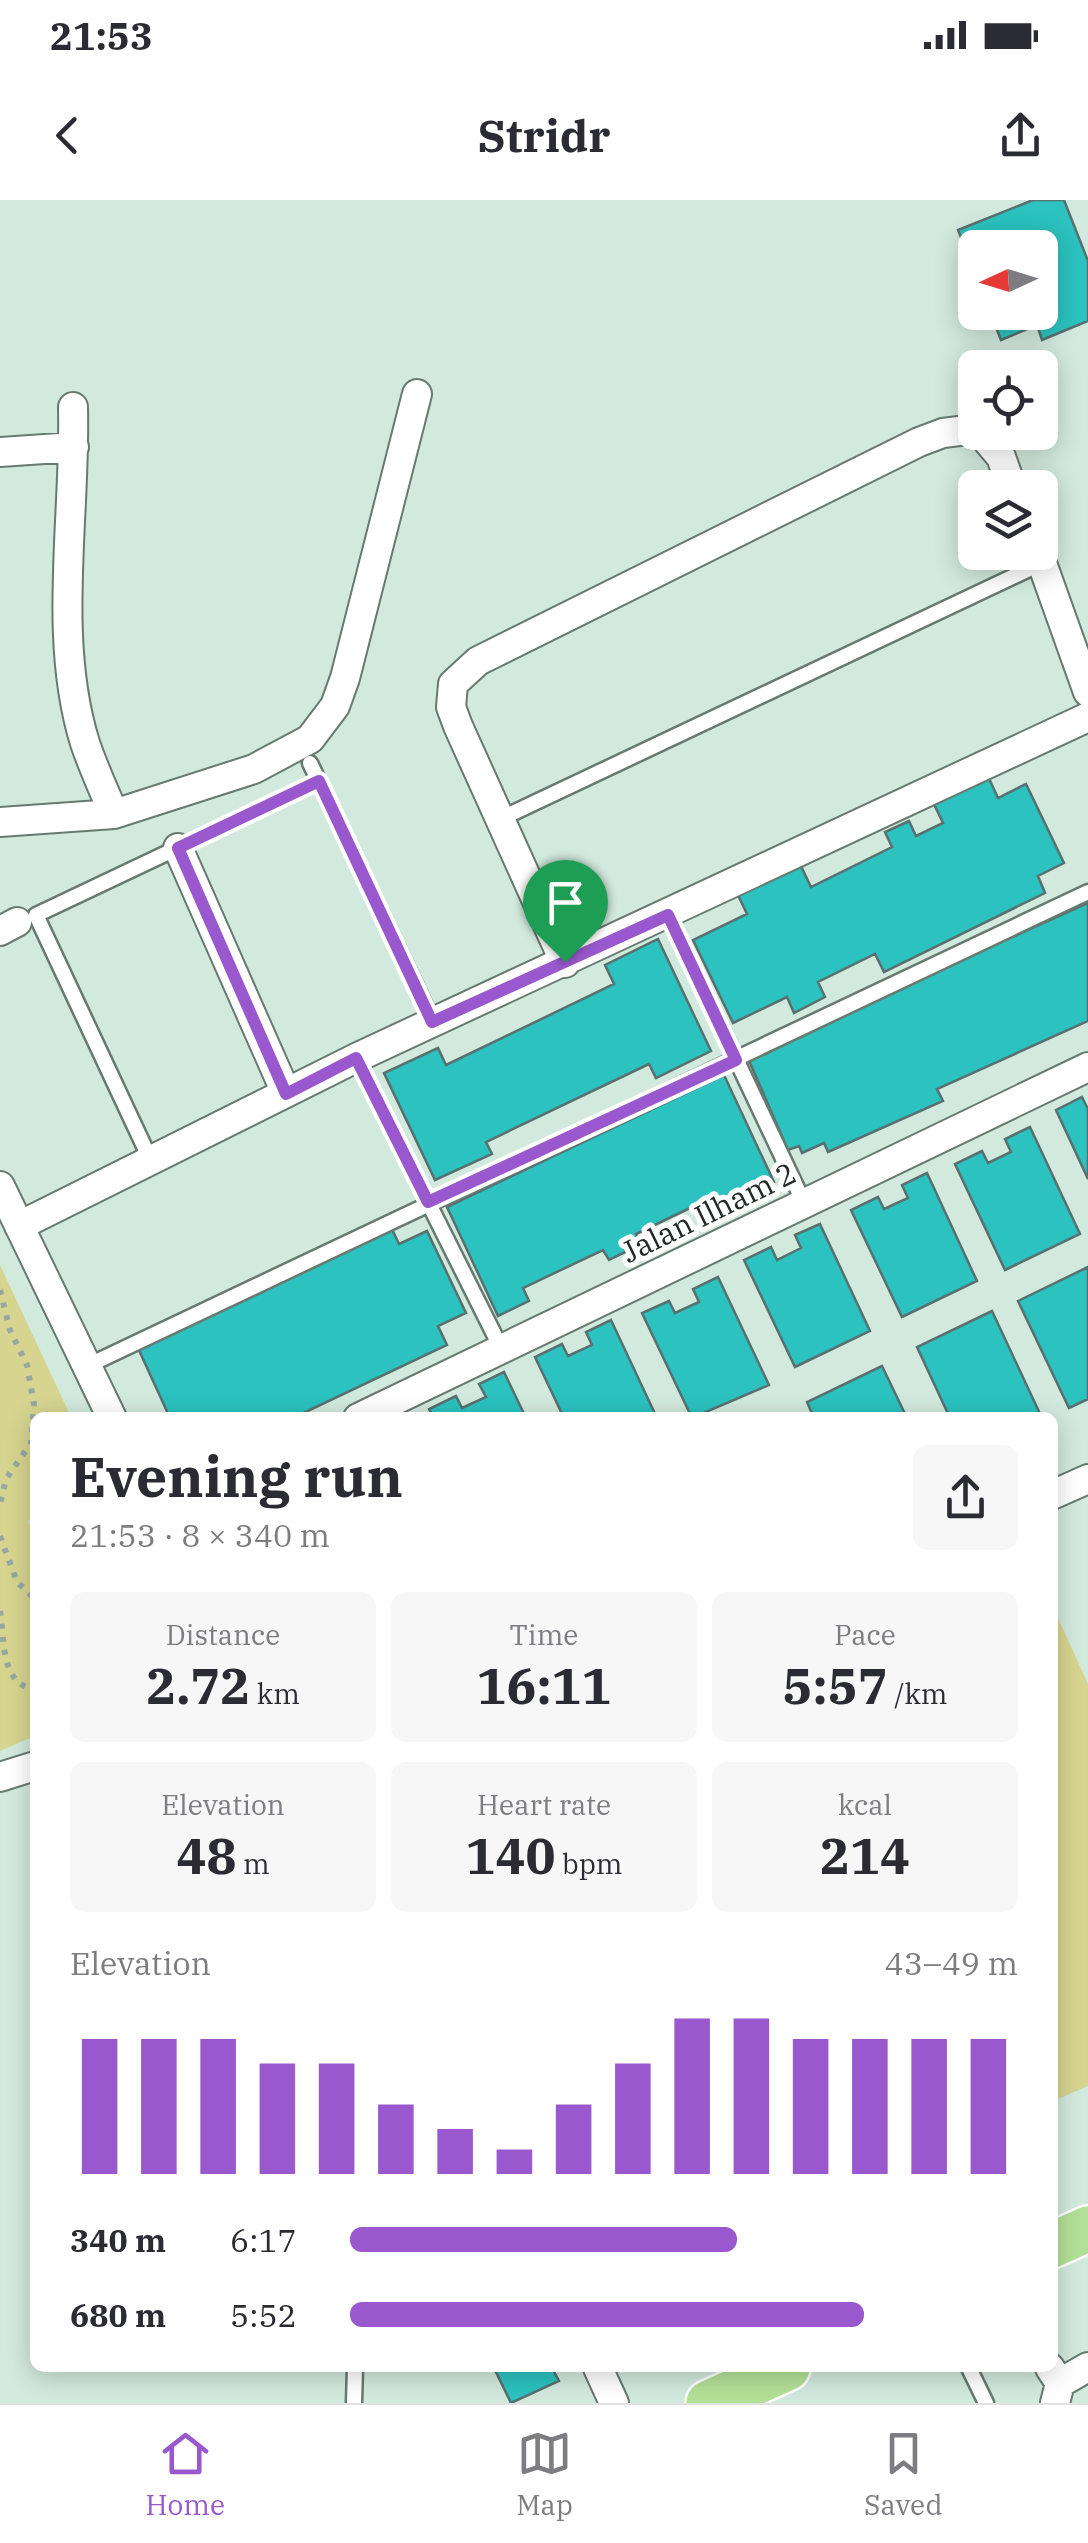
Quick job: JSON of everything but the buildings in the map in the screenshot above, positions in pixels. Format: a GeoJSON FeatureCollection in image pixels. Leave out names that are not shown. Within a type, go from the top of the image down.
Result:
{"type":"FeatureCollection","features":[{"type":"Feature","properties":{"kind":"main road"},"geometry":{"type":"LineString","coordinates":[[1058,2243],[1088,2229]]}},
{"type":"Feature","properties":{"kind":"main road"},"geometry":{"type":"LineString","coordinates":[[709,2403],[776,2378]]}},
{"type":"Feature","properties":{"kind":"street"},"geometry":{"type":"LineString","coordinates":[[0,822],[114,814],[280,758],[310,739],[324,722],[345,678],[418,394]]}},
{"type":"Feature","properties":{"kind":"street"},"geometry":{"type":"LineString","coordinates":[[73,407],[69,597],[74,689],[85,742],[114,814]]}},
{"type":"Feature","properties":{"kind":"street"},"geometry":{"type":"LineString","coordinates":[[565,962],[451,707],[453,684],[478,661],[920,442],[958,432]]}},
{"type":"Feature","properties":{"kind":"street"},"geometry":{"type":"LineString","coordinates":[[0,452],[74,447]]}},
{"type":"Feature","properties":{"kind":"street"},"geometry":{"type":"LineString","coordinates":[[1044,570],[1088,692]]}},
{"type":"Feature","properties":{"kind":"street"},"geometry":{"type":"LineString","coordinates":[[19,1226],[356,1058],[1088,717]]}},
{"type":"Feature","properties":{"kind":"street"},"geometry":{"type":"LineString","coordinates":[[178,848],[286,1094]]}},
{"type":"Feature","properties":{"kind":"street","name":"Jalan Ilham 2"},"geometry":{"type":"LineString","coordinates":[[370,1412],[1088,1067]]}},
{"type":"Feature","properties":{"kind":"street"},"geometry":{"type":"LineString","coordinates":[[0,1186],[109,1412]]}},
{"type":"Feature","properties":{"kind":"street"},"geometry":{"type":"LineString","coordinates":[[1058,1492],[1088,1478]]}},
{"type":"Feature","properties":{"kind":"street"},"geometry":{"type":"LineString","coordinates":[[0,1777],[30,1768]]}},
{"type":"Feature","properties":{"kind":"street"},"geometry":{"type":"LineString","coordinates":[[1055,2384],[1088,2368]]}},
{"type":"Feature","properties":{"kind":"street"},"geometry":{"type":"LineString","coordinates":[[600,2372],[614,2403]]}},
{"type":"Feature","properties":{"kind":"lane"},"geometry":{"type":"LineString","coordinates":[[500,819],[1015,570]]}},
{"type":"Feature","properties":{"kind":"lane"},"geometry":{"type":"LineString","coordinates":[[310,763],[432,1022]]}},
{"type":"Feature","properties":{"kind":"lane"},"geometry":{"type":"LineString","coordinates":[[151,1161],[36,916],[319,781]]}},
{"type":"Feature","properties":{"kind":"lane"},"geometry":{"type":"LineString","coordinates":[[87,1366],[1088,892]]}},
{"type":"Feature","properties":{"kind":"lane"},"geometry":{"type":"LineString","coordinates":[[668,915],[804,1203]]}},
{"type":"Feature","properties":{"kind":"lane"},"geometry":{"type":"LineString","coordinates":[[356,1058],[502,1348]]}},
{"type":"Feature","properties":{"kind":"lane"},"geometry":{"type":"LineString","coordinates":[[354,2403],[355,2372]]}},
{"type":"Feature","properties":{"kind":"lane"},"geometry":{"type":"LineString","coordinates":[[970,2372],[986,2403]]}},
{"type":"Feature","properties":{"kind":"path"},"geometry":{"type":"LineString","coordinates":[[0,1290],[10,1330],[27,1366],[33,1412]]}},
{"type":"Feature","properties":{"kind":"path"},"geometry":{"type":"LineString","coordinates":[[0,1504],[6,1479],[30,1443]]}},
{"type":"Feature","properties":{"kind":"path"},"geometry":{"type":"LineString","coordinates":[[0,1536],[12,1572],[30,1594]]}},
{"type":"Feature","properties":{"kind":"path"},"geometry":{"type":"LineString","coordinates":[[0,1611],[6,1673],[14,1682],[30,1688]]}},
{"type":"Feature","properties":{"kind":"shaded area"},"geometry":{"type":"Polygon","coordinates":[[[0,1265],[69,1412],[30,1412],[30,1738],[0,1751],[0,1265]]]}},
{"type":"Feature","properties":{"kind":"shaded area"},"geometry":{"type":"Polygon","coordinates":[[[1058,1618],[1088,1684],[1088,2086],[1058,2099],[1058,1618]]]}},
{"type":"Feature","properties":{"kind":"route"},"geometry":{"type":"LineString","coordinates":[[319,781],[432,1022],[565,962],[668,915],[736,1060],[428,1202],[356,1058],[286,1094],[178,848],[319,781]]}}]}
